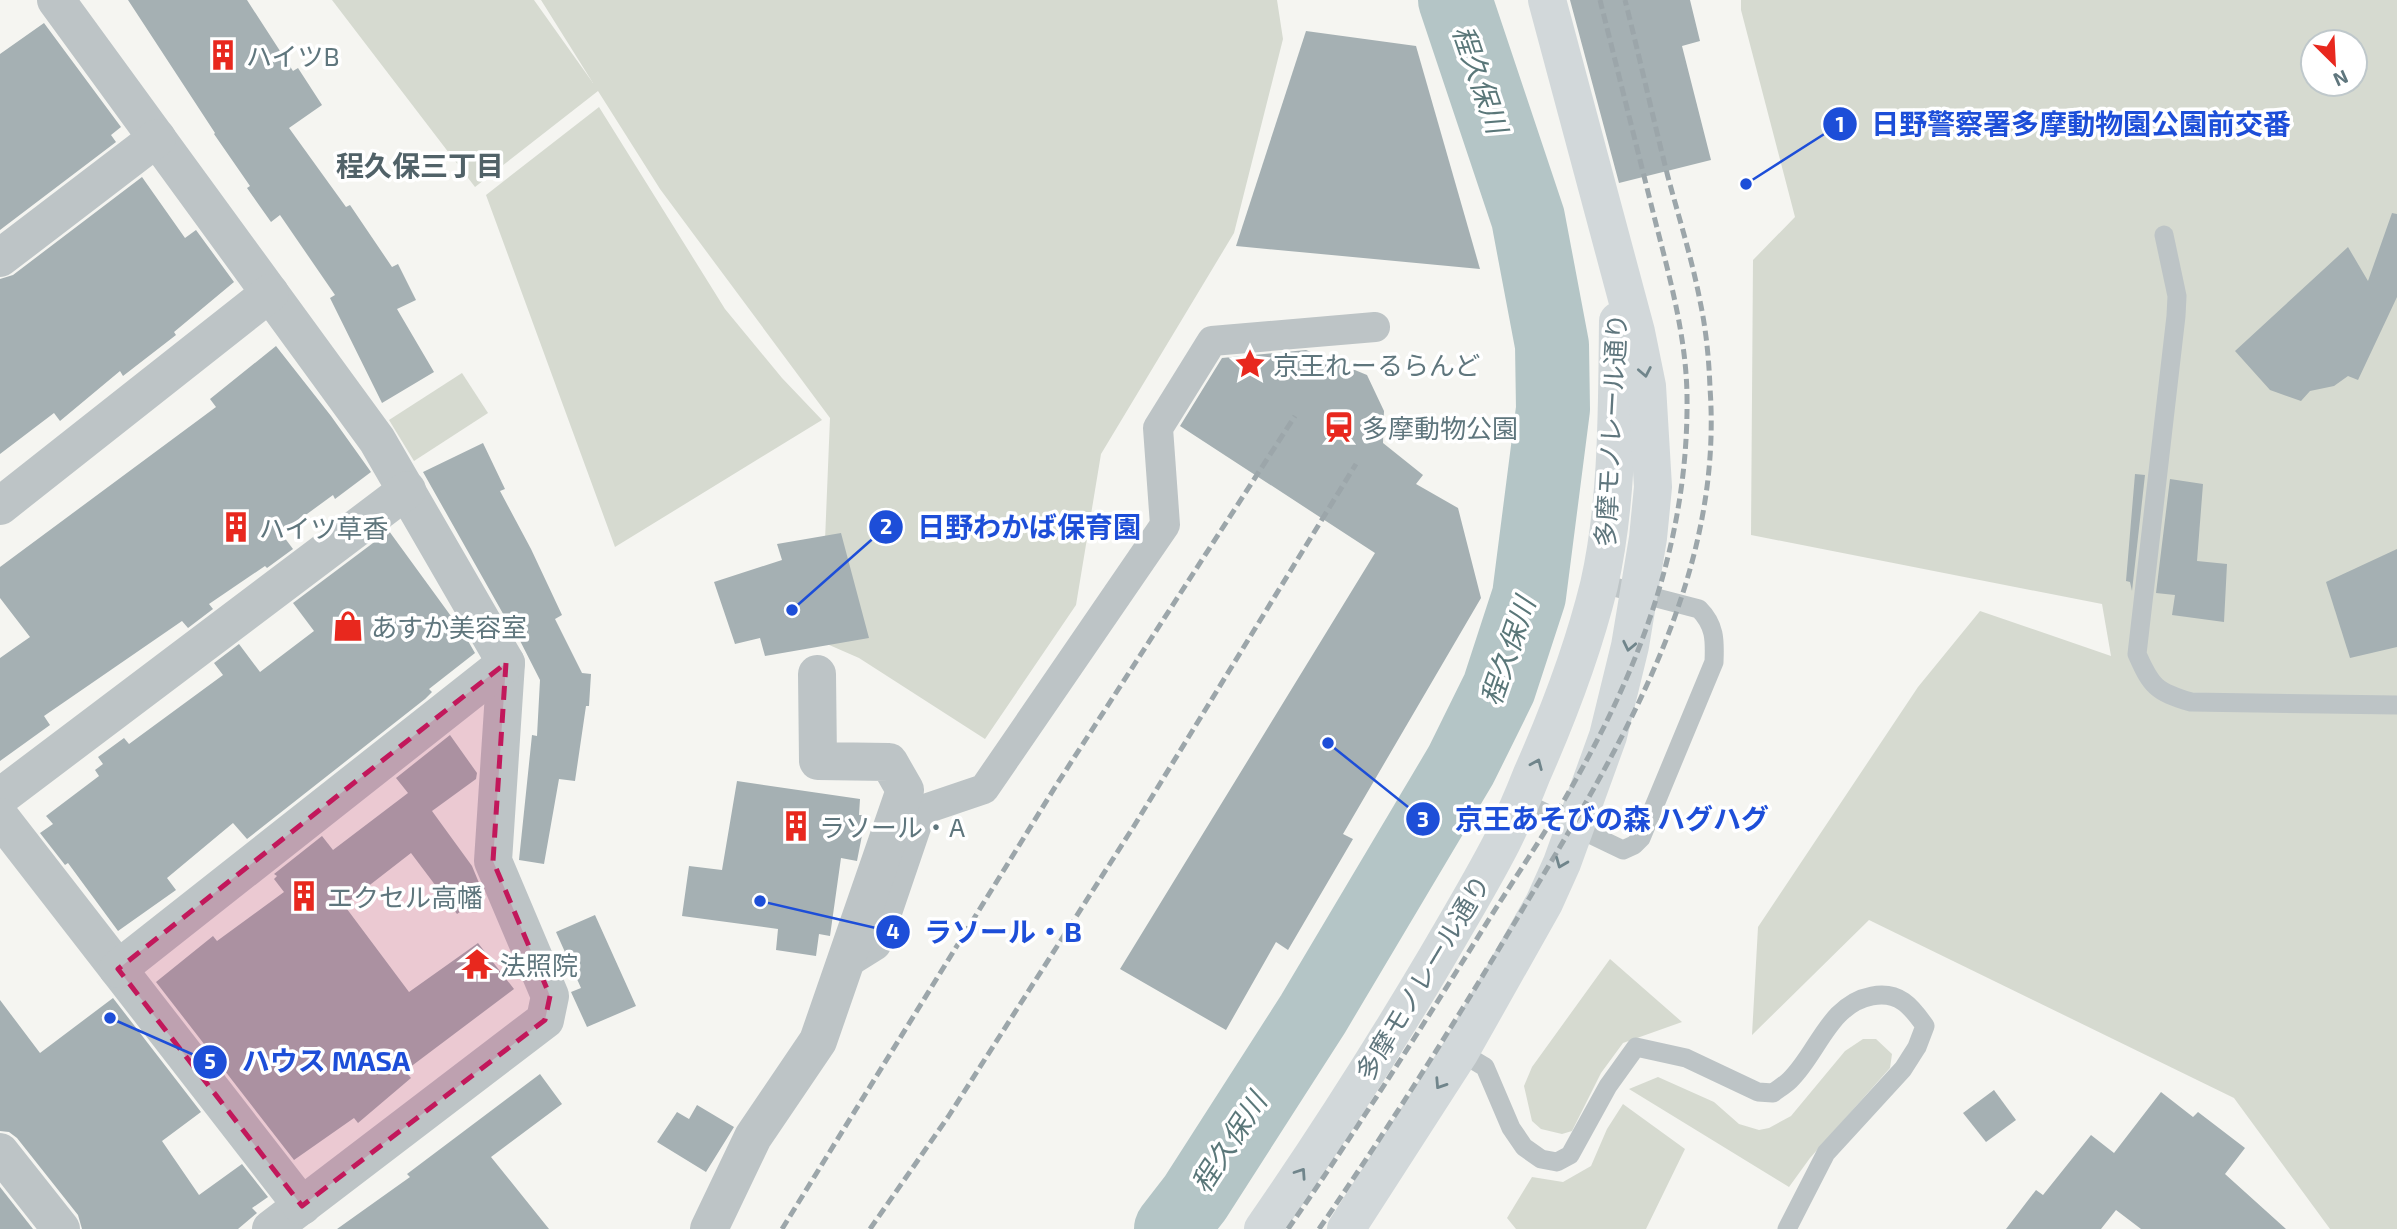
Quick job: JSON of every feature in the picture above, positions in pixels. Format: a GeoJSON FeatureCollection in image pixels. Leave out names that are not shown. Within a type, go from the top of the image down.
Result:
{"type":"FeatureCollection","features":[{"type":"Feature","properties":{"kind":"main road","name":"多摩モノレール通り"},"geometry":{"type":"LineString","coordinates":[[1346,1229],[1460,1052],[1544,903],[1608,736],[1630,646],[1648,538],[1653,487],[1645,373],[1617,258],[1547,0]]}},
{"type":"Feature","properties":{"kind":"main road","name":"多摩モノレール通り"},"geometry":{"type":"LineString","coordinates":[[1263,1229],[1405,1011],[1485,874],[1521,802],[1559,714],[1586,633],[1599,583],[1612,489],[1616,434],[1617,258]]}},
{"type":"Feature","properties":{"kind":"street"},"geometry":{"type":"LineString","coordinates":[[56,0],[377,440],[506,663],[493,861],[550,996],[545,1020],[271,1229]]}},
{"type":"Feature","properties":{"kind":"street"},"geometry":{"type":"LineString","coordinates":[[0,258],[157,138]]}},
{"type":"Feature","properties":{"kind":"street"},"geometry":{"type":"LineString","coordinates":[[0,506],[270,293]]}},
{"type":"Feature","properties":{"kind":"street"},"geometry":{"type":"LineString","coordinates":[[844,965],[876,945],[922,810],[984,789],[1165,525],[1158,428],[1212,341],[1375,327]]}},
{"type":"Feature","properties":{"kind":"street"},"geometry":{"type":"LineString","coordinates":[[0,797],[407,490]]}},
{"type":"Feature","properties":{"kind":"street"},"geometry":{"type":"LineString","coordinates":[[118,969],[506,663]]}},
{"type":"Feature","properties":{"kind":"street"},"geometry":{"type":"LineString","coordinates":[[709,1229],[753,1137],[818,1041],[905,790],[889,762],[818,761],[817,674]]}},
{"type":"Feature","properties":{"kind":"street"},"geometry":{"type":"LineString","coordinates":[[0,817],[302,1206]]}},
{"type":"Feature","properties":{"kind":"street"},"geometry":{"type":"LineString","coordinates":[[0,1152],[61,1229]]}},
{"type":"Feature","properties":{"kind":"lane"},"geometry":{"type":"LineString","coordinates":[[2164,234],[2177,296],[2137,654],[2148,678],[2165,694],[2191,702],[2397,705]]}},
{"type":"Feature","properties":{"kind":"lane"},"geometry":{"type":"LineString","coordinates":[[1521,802],[1623,850],[1634,845],[1641,838],[1714,662],[1715,637],[1708,619],[1699,609],[1599,583]]}},
{"type":"Feature","properties":{"kind":"lane"},"geometry":{"type":"LineString","coordinates":[[1460,1052],[1485,1067],[1511,1128],[1524,1147],[1541,1159],[1557,1162],[1570,1155],[1608,1086],[1636,1047],[1686,1058],[1758,1092],[1773,1093],[1790,1080],[1842,1011],[1863,998],[1886,994],[1911,1006],[1925,1026],[1917,1047],[1903,1069],[1826,1153],[1787,1229]]}},
{"type":"Feature","properties":{"kind":"highlighted area"},"geometry":{"type":"Polygon","coordinates":[[[506,663],[493,861],[550,996],[545,1020],[302,1206],[118,969],[506,663]]]}},
{"type":"Feature","properties":{"kind":"shaded area"},"geometry":{"type":"Polygon","coordinates":[[[332,0],[534,0],[593,83],[541,0],[1277,0],[1283,39],[1234,233],[1101,454],[1076,605],[985,739],[859,658],[788,627],[824,565],[830,418],[660,189],[598,91],[475,187],[332,0]]]}},
{"type":"Feature","properties":{"kind":"shaded area"},"geometry":{"type":"Polygon","coordinates":[[[1741,0],[2397,0],[2397,1229],[2330,1229],[2234,1098],[1869,920],[1752,1035],[1758,927],[1918,687],[1980,611],[2111,656],[2102,604],[1751,535],[1753,260],[1795,217],[1741,10],[1741,0]]]}},
{"type":"Feature","properties":{"kind":"shaded area"},"geometry":{"type":"Polygon","coordinates":[[[599,107],[725,309],[782,378],[822,420],[615,547],[486,195],[599,107]]]}},
{"type":"Feature","properties":{"kind":"shaded area"},"geometry":{"type":"Polygon","coordinates":[[[462,373],[488,413],[414,461],[389,420],[462,373]]]}},
{"type":"Feature","properties":{"kind":"shaded area"},"geometry":{"type":"Polygon","coordinates":[[[1610,959],[1682,1022],[1623,1043],[1601,1073],[1572,1131],[1562,1134],[1541,1129],[1532,1121],[1524,1086],[1532,1067],[1610,959]]]}},
{"type":"Feature","properties":{"kind":"shaded area"},"geometry":{"type":"Polygon","coordinates":[[[1863,1039],[1876,1039],[1892,1054],[1890,1068],[1810,1158],[1789,1187],[1629,1089],[1658,1077],[1714,1102],[1739,1124],[1759,1130],[1769,1128],[1791,1116],[1845,1051],[1863,1039]]]}},
{"type":"Feature","properties":{"kind":"shaded area"},"geometry":{"type":"Polygon","coordinates":[[[1623,1104],[1685,1149],[1646,1229],[1516,1229],[1507,1218],[1532,1177],[1563,1182],[1591,1166],[1607,1129],[1623,1104]]]}},
{"type":"Feature","properties":{"kind":"building"},"geometry":{"type":"Polygon","coordinates":[[[128,0],[247,0],[293,71],[298,68],[322,105],[289,128],[346,207],[350,205],[392,267],[398,264],[416,300],[397,309],[434,372],[382,403],[330,298],[335,295],[280,215],[271,222],[247,188],[250,186],[128,0]]]}},
{"type":"Feature","properties":{"kind":"building"},"geometry":{"type":"Polygon","coordinates":[[[1570,0],[1690,0],[1700,41],[1682,46],[1711,160],[1619,183],[1570,0]]]}},
{"type":"Feature","properties":{"kind":"building"},"geometry":{"type":"Polygon","coordinates":[[[44,23],[121,127],[111,135],[116,142],[0,230],[0,54],[44,23]]]}},
{"type":"Feature","properties":{"kind":"building"},"geometry":{"type":"Polygon","coordinates":[[[1306,31],[1416,46],[1480,269],[1236,246],[1306,31]]]}},
{"type":"Feature","properties":{"kind":"building"},"geometry":{"type":"Polygon","coordinates":[[[142,177],[185,238],[196,230],[234,282],[174,332],[176,335],[123,376],[120,371],[60,421],[54,413],[0,454],[0,279],[13,275],[142,177]]]}},
{"type":"Feature","properties":{"kind":"building"},"geometry":{"type":"Polygon","coordinates":[[[2392,213],[2397,214],[2397,297],[2358,380],[2348,376],[2334,386],[2310,391],[2301,401],[2270,390],[2235,351],[2348,247],[2368,281],[2392,213]]]}},
{"type":"Feature","properties":{"kind":"building"},"geometry":{"type":"Polygon","coordinates":[[[276,346],[371,472],[335,499],[333,495],[281,533],[293,549],[209,604],[213,609],[188,628],[182,621],[44,716],[50,725],[0,761],[0,658],[30,637],[0,598],[0,567],[216,407],[210,399],[276,346]]]}},
{"type":"Feature","properties":{"kind":"building"},"geometry":{"type":"Polygon","coordinates":[[[1306,350],[1367,375],[1384,411],[1383,443],[1423,475],[1416,484],[1458,508],[1481,598],[1343,834],[1353,839],[1288,950],[1276,942],[1226,1030],[1120,969],[1375,553],[1180,426],[1222,358],[1306,350]]]}},
{"type":"Feature","properties":{"kind":"building"},"geometry":{"type":"Polygon","coordinates":[[[483,443],[505,489],[500,491],[562,615],[555,619],[582,673],[591,674],[589,706],[586,706],[575,781],[559,779],[544,864],[519,860],[532,735],[537,736],[540,680],[512,625],[510,626],[423,472],[483,443]]]}},
{"type":"Feature","properties":{"kind":"building"},"geometry":{"type":"Polygon","coordinates":[[[2135,474],[2145,475],[2132,591],[2130,582],[2126,581],[2135,474]]]}},
{"type":"Feature","properties":{"kind":"building"},"geometry":{"type":"Polygon","coordinates":[[[2170,479],[2203,484],[2197,561],[2227,564],[2224,622],[2172,615],[2175,595],[2156,593],[2170,479]]]}},
{"type":"Feature","properties":{"kind":"building"},"geometry":{"type":"Polygon","coordinates":[[[389,531],[475,653],[429,689],[432,692],[425,699],[247,839],[233,823],[167,878],[176,890],[118,931],[68,863],[65,865],[40,833],[53,824],[46,816],[99,776],[95,770],[103,764],[98,757],[124,738],[129,744],[223,675],[214,663],[239,644],[260,672],[314,631],[293,603],[389,531]]]}},
{"type":"Feature","properties":{"kind":"building"},"geometry":{"type":"Polygon","coordinates":[[[841,533],[869,638],[765,656],[760,638],[735,644],[714,582],[782,560],[777,544],[841,533]]]}},
{"type":"Feature","properties":{"kind":"building"},"geometry":{"type":"Polygon","coordinates":[[[2397,549],[2397,647],[2350,658],[2326,582],[2397,549]]]}},
{"type":"Feature","properties":{"kind":"building"},"geometry":{"type":"Polygon","coordinates":[[[450,735],[477,773],[476,779],[432,811],[472,866],[484,895],[457,914],[411,853],[344,905],[409,992],[478,943],[514,989],[405,1071],[411,1078],[358,1123],[354,1118],[294,1160],[156,982],[213,936],[217,941],[284,892],[274,879],[277,876],[274,874],[322,836],[333,850],[408,793],[396,778],[450,735]]]}},
{"type":"Feature","properties":{"kind":"building"},"geometry":{"type":"Polygon","coordinates":[[[737,781],[860,799],[859,815],[866,815],[857,861],[841,858],[830,936],[819,934],[816,956],[776,950],[778,929],[682,916],[689,866],[722,870],[737,781]]]}},
{"type":"Feature","properties":{"kind":"building"},"geometry":{"type":"Polygon","coordinates":[[[595,915],[636,1006],[587,1027],[571,992],[581,988],[556,932],[595,915]]]}},
{"type":"Feature","properties":{"kind":"building"},"geometry":{"type":"Polygon","coordinates":[[[113,998],[201,1112],[162,1141],[199,1195],[242,1164],[268,1197],[252,1208],[257,1213],[238,1229],[82,1229],[78,1215],[17,1138],[9,1132],[0,1131],[0,1000],[40,1053],[113,998]]]}},
{"type":"Feature","properties":{"kind":"building"},"geometry":{"type":"Polygon","coordinates":[[[540,1074],[562,1104],[491,1157],[549,1229],[337,1229],[410,1177],[407,1174],[540,1074]]]}},
{"type":"Feature","properties":{"kind":"building"},"geometry":{"type":"Polygon","coordinates":[[[1994,1090],[2016,1120],[1986,1142],[1963,1113],[1994,1090]]]}},
{"type":"Feature","properties":{"kind":"building"},"geometry":{"type":"Polygon","coordinates":[[[2161,1092],[2193,1117],[2198,1112],[2245,1148],[2225,1174],[2286,1229],[2141,1229],[2116,1210],[2101,1229],[2006,1229],[2036,1190],[2043,1195],[2091,1135],[2114,1153],[2161,1092]]]}},
{"type":"Feature","properties":{"kind":"building"},"geometry":{"type":"Polygon","coordinates":[[[697,1105],[734,1127],[706,1172],[657,1142],[677,1112],[689,1119],[697,1105]]]}},
{"type":"Feature","properties":{"kind":"building"},"geometry":{"type":"Polygon","coordinates":[[[0,1187],[33,1229],[0,1229],[0,1187]]]}},
{"type":"Feature","properties":{"kind":"waterway","name":"程久保川"},"geometry":{"type":"LineString","coordinates":[[1171,1229],[1195,1198],[1313,1014],[1461,765],[1499,688],[1529,596],[1553,409],[1552,345],[1528,218],[1455,0]]}},
{"type":"Feature","properties":{"kind":"railway"},"geometry":{"type":"LineString","coordinates":[[1288,1229],[1412,1042],[1579,774],[1603,729],[1643,638],[1671,544],[1686,445],[1684,350],[1671,283],[1600,0]]}},
{"type":"Feature","properties":{"kind":"railway"},"geometry":{"type":"LineString","coordinates":[[1319,1229],[1446,1035],[1591,794],[1656,665],[1681,599],[1700,531],[1710,460],[1710,388],[1706,333],[1693,270],[1625,0]]}},
{"type":"Feature","properties":{"kind":"railway"},"geometry":{"type":"LineString","coordinates":[[782,1229],[1057,784],[1295,416]]}},
{"type":"Feature","properties":{"kind":"railway"},"geometry":{"type":"LineString","coordinates":[[870,1229],[948,1117],[1134,826],[1356,464]]}},
{"type":"Feature","properties":{"kind":"place","name":"ハイツB"},"geometry":{"type":"Point","coordinates":[223,55]}},
{"type":"Feature","properties":{"kind":"place","name":"日野警察署多摩動物園公園前交番"},"geometry":{"type":"Point","coordinates":[1746,184]}},
{"type":"Feature","properties":{"kind":"place","name":"京王れーるらんど"},"geometry":{"type":"Point","coordinates":[1250,364]}},
{"type":"Feature","properties":{"kind":"place","name":"多摩動物公園"},"geometry":{"type":"Point","coordinates":[1339,427]}},
{"type":"Feature","properties":{"kind":"place","name":"ハイツ草香"},"geometry":{"type":"Point","coordinates":[236,527]}},
{"type":"Feature","properties":{"kind":"place","name":"日野わかば保育園"},"geometry":{"type":"Point","coordinates":[792,610]}},
{"type":"Feature","properties":{"kind":"place","name":"あすか美容室"},"geometry":{"type":"Point","coordinates":[348,626]}},
{"type":"Feature","properties":{"kind":"place","name":"京王あそびの森 ハグハグ"},"geometry":{"type":"Point","coordinates":[1328,743]}},
{"type":"Feature","properties":{"kind":"place","name":"ラソール・A"},"geometry":{"type":"Point","coordinates":[796,826]}},
{"type":"Feature","properties":{"kind":"place","name":"エクセル高幡"},"geometry":{"type":"Point","coordinates":[304,896]}},
{"type":"Feature","properties":{"kind":"place","name":"ラソール・B"},"geometry":{"type":"Point","coordinates":[760,901]}},
{"type":"Feature","properties":{"kind":"place","name":"法照院"},"geometry":{"type":"Point","coordinates":[477,964]}},
{"type":"Feature","properties":{"kind":"place","name":"ハウス MASA"},"geometry":{"type":"Point","coordinates":[110,1018]}},
{"type":"Feature","properties":{"kind":"district","name":"程久保三丁目"},"geometry":{"type":"Point","coordinates":[420,165]}}]}
